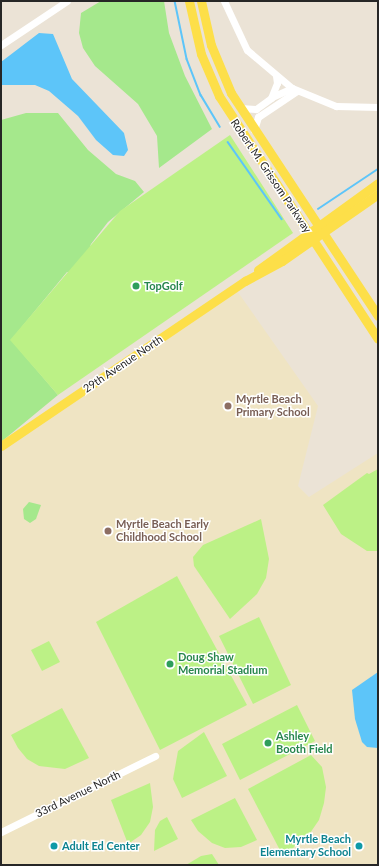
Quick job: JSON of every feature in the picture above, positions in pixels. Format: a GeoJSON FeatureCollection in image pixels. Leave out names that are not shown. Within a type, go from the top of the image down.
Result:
{"type":"FeatureCollection","features":[{"type":"Feature","properties":{"kind":"main road","name":"Robert M. Grissom Parkway"},"geometry":{"type":"LineString","coordinates":[[189,1],[201,54],[219,96],[378,339]]}},
{"type":"Feature","properties":{"kind":"main road","name":"Robert M. Grissom Parkway"},"geometry":{"type":"LineString","coordinates":[[201,1],[216,61],[240,108],[378,316]]}},
{"type":"Feature","properties":{"kind":"main road","name":"29th Avenue North"},"geometry":{"type":"LineString","coordinates":[[320,230],[378,183]]}},
{"type":"Feature","properties":{"kind":"main road","name":"29th Avenue North"},"geometry":{"type":"LineString","coordinates":[[1,446],[245,281],[282,261],[311,236],[378,194]]}},
{"type":"Feature","properties":{"kind":"street"},"geometry":{"type":"LineString","coordinates":[[1,44],[66,1]]}},
{"type":"Feature","properties":{"kind":"street"},"geometry":{"type":"LineString","coordinates":[[224,1],[246,50],[276,76],[294,89],[336,106],[378,107]]}},
{"type":"Feature","properties":{"kind":"street"},"geometry":{"type":"LineString","coordinates":[[272,98],[277,83],[276,76]]}},
{"type":"Feature","properties":{"kind":"street"},"geometry":{"type":"LineString","coordinates":[[240,108],[256,109],[272,98],[294,89]]}},
{"type":"Feature","properties":{"kind":"street"},"geometry":{"type":"LineString","coordinates":[[254,130],[258,117],[294,89]]}},
{"type":"Feature","properties":{"kind":"street","name":"33rd Avenue North"},"geometry":{"type":"LineString","coordinates":[[1,832],[155,756]]}},
{"type":"Feature","properties":{"kind":"shaded area"},"geometry":{"type":"Polygon","coordinates":[[[235,288],[318,406],[298,486],[309,497],[378,453],[378,865],[1,865],[1,446],[235,288]]]}},
{"type":"Feature","properties":{"kind":"green space"},"geometry":{"type":"Polygon","coordinates":[[[101,1],[164,1],[169,33],[185,76],[212,129],[159,168],[157,136],[138,104],[95,66],[83,48],[79,33],[81,13],[101,1]]]}},
{"type":"Feature","properties":{"kind":"green space"},"geometry":{"type":"Polygon","coordinates":[[[26,113],[58,113],[88,150],[116,174],[135,181],[144,192],[108,222],[91,244],[80,273],[76,275],[67,272],[11,340],[58,395],[1,442],[1,120],[26,113]]]}},
{"type":"Feature","properties":{"kind":"green space","name":"TopGolf"},"geometry":{"type":"Polygon","coordinates":[[[230,135],[293,233],[58,395],[10,340],[120,211],[230,135]]]}},
{"type":"Feature","properties":{"kind":"green space"},"geometry":{"type":"Polygon","coordinates":[[[378,469],[378,551],[367,551],[341,534],[323,505],[367,473],[369,474],[378,469]]]}},
{"type":"Feature","properties":{"kind":"green space"},"geometry":{"type":"Polygon","coordinates":[[[29,502],[41,505],[36,519],[30,523],[24,519],[23,509],[29,502]]]}},
{"type":"Feature","properties":{"kind":"green space"},"geometry":{"type":"Polygon","coordinates":[[[261,519],[269,559],[266,578],[257,594],[230,619],[194,566],[193,557],[203,545],[261,519]]]}},
{"type":"Feature","properties":{"kind":"green space","name":"Doug Shaw Memorial Stadium"},"geometry":{"type":"Polygon","coordinates":[[[177,576],[247,705],[160,750],[96,622],[177,576]]]}},
{"type":"Feature","properties":{"kind":"green space"},"geometry":{"type":"Polygon","coordinates":[[[259,617],[291,685],[253,704],[219,636],[259,617]]]}},
{"type":"Feature","properties":{"kind":"green space"},"geometry":{"type":"Polygon","coordinates":[[[49,641],[60,662],[42,671],[31,650],[49,641]]]}},
{"type":"Feature","properties":{"kind":"green space","name":"Ashley Booth Field"},"geometry":{"type":"Polygon","coordinates":[[[297,705],[315,741],[240,780],[222,744],[297,705]]]}},
{"type":"Feature","properties":{"kind":"green space"},"geometry":{"type":"Polygon","coordinates":[[[62,708],[89,758],[65,769],[39,766],[27,759],[18,748],[11,735],[62,708]]]}},
{"type":"Feature","properties":{"kind":"green space"},"geometry":{"type":"Polygon","coordinates":[[[204,732],[227,776],[182,798],[173,779],[178,751],[204,732]]]}},
{"type":"Feature","properties":{"kind":"green space"},"geometry":{"type":"Polygon","coordinates":[[[311,755],[322,767],[326,787],[324,803],[319,820],[308,836],[283,856],[248,789],[311,755]]]}},
{"type":"Feature","properties":{"kind":"green space"},"geometry":{"type":"Polygon","coordinates":[[[150,783],[153,807],[150,822],[141,835],[128,844],[111,800],[150,783]]]}},
{"type":"Feature","properties":{"kind":"green space"},"geometry":{"type":"Polygon","coordinates":[[[235,798],[257,840],[241,847],[225,848],[212,843],[198,831],[191,820],[235,798]]]}},
{"type":"Feature","properties":{"kind":"green space"},"geometry":{"type":"Polygon","coordinates":[[[167,817],[178,839],[154,851],[155,830],[160,821],[167,817]]]}},
{"type":"Feature","properties":{"kind":"green space"},"geometry":{"type":"Polygon","coordinates":[[[212,854],[219,865],[186,865],[201,856],[212,854]]]}},
{"type":"Feature","properties":{"kind":"water"},"geometry":{"type":"Polygon","coordinates":[[[39,33],[53,34],[72,79],[124,133],[128,150],[124,156],[113,155],[96,140],[78,116],[49,91],[35,85],[1,85],[1,62],[39,33]]]}},
{"type":"Feature","properties":{"kind":"water"},"geometry":{"type":"Polygon","coordinates":[[[378,672],[378,748],[367,747],[362,742],[355,719],[352,690],[378,672]]]}},
{"type":"Feature","properties":{"kind":"waterway"},"geometry":{"type":"LineString","coordinates":[[175,1],[187,59],[201,95],[220,127]]}},
{"type":"Feature","properties":{"kind":"waterway"},"geometry":{"type":"LineString","coordinates":[[228,142],[282,219]]}},
{"type":"Feature","properties":{"kind":"waterway"},"geometry":{"type":"LineString","coordinates":[[318,209],[378,169]]}},
{"type":"Feature","properties":{"kind":"place","name":"TopGolf"},"geometry":{"type":"Point","coordinates":[136,286]}},
{"type":"Feature","properties":{"kind":"place","name":"Myrtle Beach Primary School"},"geometry":{"type":"Point","coordinates":[228,406]}},
{"type":"Feature","properties":{"kind":"place","name":"Myrtle Beach Early Childhood School"},"geometry":{"type":"Point","coordinates":[108,531]}},
{"type":"Feature","properties":{"kind":"place","name":"Doug Shaw Memorial Stadium"},"geometry":{"type":"Point","coordinates":[170,664]}},
{"type":"Feature","properties":{"kind":"place","name":"Ashley Booth Field"},"geometry":{"type":"Point","coordinates":[268,743]}},
{"type":"Feature","properties":{"kind":"place","name":"Adult Ed Center"},"geometry":{"type":"Point","coordinates":[54,846]}},
{"type":"Feature","properties":{"kind":"place","name":"Myrtle Beach Elementary School"},"geometry":{"type":"Point","coordinates":[359,846]}}]}
